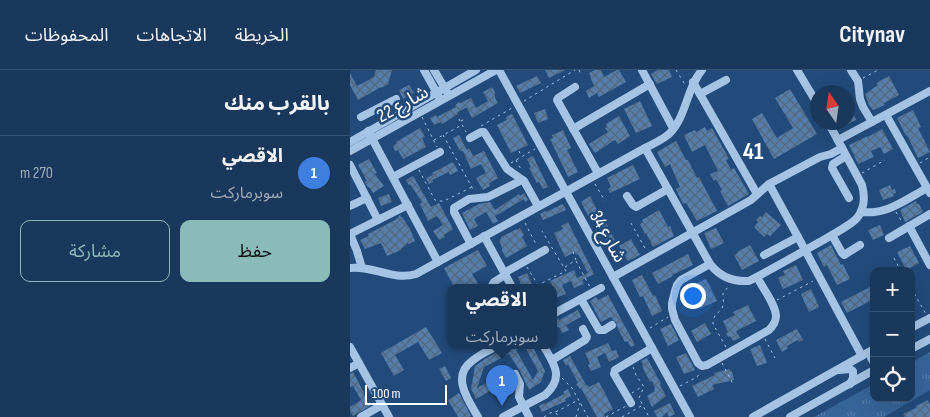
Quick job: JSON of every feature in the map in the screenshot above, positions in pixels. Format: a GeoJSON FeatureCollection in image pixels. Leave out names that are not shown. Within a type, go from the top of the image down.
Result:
{"type":"FeatureCollection","features":[{"type":"Feature","properties":{"kind":"street"},"geometry":{"type":"LineString","coordinates":[[424,70],[441,100]]}},
{"type":"Feature","properties":{"kind":"street"},"geometry":{"type":"LineString","coordinates":[[434,70],[449,96]]}},
{"type":"Feature","properties":{"kind":"street","name":"شارع 22"},"geometry":{"type":"LineString","coordinates":[[350,151],[388,121],[476,70]]}},
{"type":"Feature","properties":{"kind":"street","name":"شارع 22"},"geometry":{"type":"LineString","coordinates":[[350,142],[370,135],[419,112],[498,70]]}},
{"type":"Feature","properties":{"kind":"street","name":"شارع 34"},"geometry":{"type":"LineString","coordinates":[[498,70],[690,417]]}},
{"type":"Feature","properties":{"kind":"street"},"geometry":{"type":"LineString","coordinates":[[642,70],[673,128]]}},
{"type":"Feature","properties":{"kind":"street"},"geometry":{"type":"LineString","coordinates":[[350,268],[362,268],[396,276],[416,274],[645,148],[668,135],[682,114],[693,82],[702,70]]}},
{"type":"Feature","properties":{"kind":"street"},"geometry":{"type":"LineString","coordinates":[[798,70],[810,91]]}},
{"type":"Feature","properties":{"kind":"street"},"geometry":{"type":"LineString","coordinates":[[852,70],[858,81],[860,99],[872,122]]}},
{"type":"Feature","properties":{"kind":"street"},"geometry":{"type":"LineString","coordinates":[[700,94],[726,80]]}},
{"type":"Feature","properties":{"kind":"street"},"geometry":{"type":"LineString","coordinates":[[693,82],[757,194]]}},
{"type":"Feature","properties":{"kind":"street"},"geometry":{"type":"LineString","coordinates":[[573,129],[650,84]]}},
{"type":"Feature","properties":{"kind":"street"},"geometry":{"type":"LineString","coordinates":[[575,87],[557,100],[573,129],[594,175]]}},
{"type":"Feature","properties":{"kind":"street"},"geometry":{"type":"LineString","coordinates":[[838,140],[930,91]]}},
{"type":"Feature","properties":{"kind":"street"},"geometry":{"type":"LineString","coordinates":[[361,117],[396,99]]}},
{"type":"Feature","properties":{"kind":"street"},"geometry":{"type":"LineString","coordinates":[[380,108],[388,121]]}},
{"type":"Feature","properties":{"kind":"street"},"geometry":{"type":"LineString","coordinates":[[861,212],[878,212],[894,207],[928,191],[886,115]]}},
{"type":"Feature","properties":{"kind":"street"},"geometry":{"type":"LineString","coordinates":[[645,148],[710,264],[726,278],[741,282],[757,277],[832,235],[856,219],[861,212],[864,203],[862,184],[832,130]]}},
{"type":"Feature","properties":{"kind":"street"},"geometry":{"type":"LineString","coordinates":[[470,138],[484,132],[509,171],[522,180],[538,206]]}},
{"type":"Feature","properties":{"kind":"street"},"geometry":{"type":"LineString","coordinates":[[370,135],[438,262]]}},
{"type":"Feature","properties":{"kind":"street"},"geometry":{"type":"LineString","coordinates":[[613,277],[751,200],[769,184],[820,157],[832,154],[842,148]]}},
{"type":"Feature","properties":{"kind":"street"},"geometry":{"type":"LineString","coordinates":[[393,177],[440,152]]}},
{"type":"Feature","properties":{"kind":"street"},"geometry":{"type":"LineString","coordinates":[[846,156],[833,164],[832,168],[850,198]]}},
{"type":"Feature","properties":{"kind":"street"},"geometry":{"type":"LineString","coordinates":[[350,165],[378,220]]}},
{"type":"Feature","properties":{"kind":"street"},"geometry":{"type":"LineString","coordinates":[[471,244],[454,212],[455,207],[469,199],[488,197],[522,180]]}},
{"type":"Feature","properties":{"kind":"street"},"geometry":{"type":"LineString","coordinates":[[769,184],[862,356]]}},
{"type":"Feature","properties":{"kind":"street"},"geometry":{"type":"LineString","coordinates":[[627,196],[633,206],[636,207],[668,189]]}},
{"type":"Feature","properties":{"kind":"street"},"geometry":{"type":"LineString","coordinates":[[350,206],[366,198]]}},
{"type":"Feature","properties":{"kind":"street"},"geometry":{"type":"LineString","coordinates":[[362,268],[358,251],[350,234],[408,205]]}},
{"type":"Feature","properties":{"kind":"street"},"geometry":{"type":"LineString","coordinates":[[889,238],[930,214]]}},
{"type":"Feature","properties":{"kind":"street"},"geometry":{"type":"LineString","coordinates":[[908,227],[930,265]]}},
{"type":"Feature","properties":{"kind":"street"},"geometry":{"type":"LineString","coordinates":[[832,235],[844,255],[860,245]]}},
{"type":"Feature","properties":{"kind":"street"},"geometry":{"type":"LineString","coordinates":[[484,236],[509,284]]}},
{"type":"Feature","properties":{"kind":"street"},"geometry":{"type":"LineString","coordinates":[[764,255],[798,237]]}},
{"type":"Feature","properties":{"kind":"street"},"geometry":{"type":"LineString","coordinates":[[493,284],[505,274],[543,251]]}},
{"type":"Feature","properties":{"kind":"street"},"geometry":{"type":"LineString","coordinates":[[710,264],[681,280],[675,290],[672,303],[675,320],[698,363],[702,366],[720,358],[769,330],[774,325],[775,310],[757,277]]}},
{"type":"Feature","properties":{"kind":"street"},"geometry":{"type":"LineString","coordinates":[[557,312],[601,288]]}},
{"type":"Feature","properties":{"kind":"street"},"geometry":{"type":"LineString","coordinates":[[581,299],[599,330],[604,330],[612,325]]}},
{"type":"Feature","properties":{"kind":"street"},"geometry":{"type":"LineString","coordinates":[[915,326],[929,318]]}},
{"type":"Feature","properties":{"kind":"street"},"geometry":{"type":"LineString","coordinates":[[552,360],[585,340],[586,336],[583,330]]}},
{"type":"Feature","properties":{"kind":"street"},"geometry":{"type":"LineString","coordinates":[[915,347],[930,339]]}},
{"type":"Feature","properties":{"kind":"street"},"geometry":{"type":"LineString","coordinates":[[350,347],[389,417]]}},
{"type":"Feature","properties":{"kind":"street"},"geometry":{"type":"LineString","coordinates":[[629,400],[614,372],[652,348]]}},
{"type":"Feature","properties":{"kind":"street"},"geometry":{"type":"LineString","coordinates":[[478,417],[462,387],[463,373],[471,361],[492,349]]}},
{"type":"Feature","properties":{"kind":"street"},"geometry":{"type":"LineString","coordinates":[[503,417],[551,390],[557,375],[556,367],[545,349]]}},
{"type":"Feature","properties":{"kind":"street"},"geometry":{"type":"LineString","coordinates":[[753,417],[870,351]]}},
{"type":"Feature","properties":{"kind":"street"},"geometry":{"type":"LineString","coordinates":[[350,368],[359,363]]}},
{"type":"Feature","properties":{"kind":"street"},"geometry":{"type":"LineString","coordinates":[[836,370],[852,370],[853,378],[850,384]]}},
{"type":"Feature","properties":{"kind":"street"},"geometry":{"type":"LineString","coordinates":[[790,417],[870,372]]}},
{"type":"Feature","properties":{"kind":"street"},"geometry":{"type":"LineString","coordinates":[[515,374],[520,384],[519,396],[530,417]]}},
{"type":"Feature","properties":{"kind":"street"},"geometry":{"type":"LineString","coordinates":[[361,417],[382,405]]}},
{"type":"Feature","properties":{"kind":"path"},"geometry":{"type":"LineString","coordinates":[[476,129],[575,70]]}},
{"type":"Feature","properties":{"kind":"path"},"geometry":{"type":"LineString","coordinates":[[579,70],[581,74]]}},
{"type":"Feature","properties":{"kind":"path"},"geometry":{"type":"LineString","coordinates":[[676,70],[690,91]]}},
{"type":"Feature","properties":{"kind":"path"},"geometry":{"type":"LineString","coordinates":[[858,81],[878,70]]}},
{"type":"Feature","properties":{"kind":"path"},"geometry":{"type":"LineString","coordinates":[[419,112],[440,152]]}},
{"type":"Feature","properties":{"kind":"path"},"geometry":{"type":"LineString","coordinates":[[467,118],[460,120],[470,138]]}},
{"type":"Feature","properties":{"kind":"path"},"geometry":{"type":"LineString","coordinates":[[433,140],[462,124]]}},
{"type":"Feature","properties":{"kind":"path"},"geometry":{"type":"LineString","coordinates":[[443,135],[478,198]]}},
{"type":"Feature","properties":{"kind":"path"},"geometry":{"type":"LineString","coordinates":[[506,166],[541,146]]}},
{"type":"Feature","properties":{"kind":"path"},"geometry":{"type":"LineString","coordinates":[[519,152],[522,157]]}},
{"type":"Feature","properties":{"kind":"path"},"geometry":{"type":"LineString","coordinates":[[914,165],[930,157]]}},
{"type":"Feature","properties":{"kind":"path"},"geometry":{"type":"LineString","coordinates":[[857,176],[885,160]]}},
{"type":"Feature","properties":{"kind":"path"},"geometry":{"type":"LineString","coordinates":[[416,165],[435,200],[438,202],[444,202],[472,186]]}},
{"type":"Feature","properties":{"kind":"path"},"geometry":{"type":"LineString","coordinates":[[594,175],[605,201]]}},
{"type":"Feature","properties":{"kind":"path"},"geometry":{"type":"LineString","coordinates":[[894,207],[908,227]]}},
{"type":"Feature","properties":{"kind":"path"},"geometry":{"type":"LineString","coordinates":[[521,216],[543,251]]}},
{"type":"Feature","properties":{"kind":"path"},"geometry":{"type":"LineString","coordinates":[[631,223],[650,257]]}},
{"type":"Feature","properties":{"kind":"path"},"geometry":{"type":"LineString","coordinates":[[540,284],[566,270],[542,231]]}},
{"type":"Feature","properties":{"kind":"path"},"geometry":{"type":"LineString","coordinates":[[573,252],[593,292]]}},
{"type":"Feature","properties":{"kind":"path"},"geometry":{"type":"LineString","coordinates":[[894,258],[899,267]]}},
{"type":"Feature","properties":{"kind":"path"},"geometry":{"type":"LineString","coordinates":[[564,268],[576,261]]}},
{"type":"Feature","properties":{"kind":"path"},"geometry":{"type":"LineString","coordinates":[[527,267],[537,284]]}},
{"type":"Feature","properties":{"kind":"path"},"geometry":{"type":"LineString","coordinates":[[772,303],[820,277]]}},
{"type":"Feature","properties":{"kind":"path"},"geometry":{"type":"LineString","coordinates":[[729,352],[713,324],[713,320],[715,314],[724,303],[723,293],[733,280]]}},
{"type":"Feature","properties":{"kind":"path"},"geometry":{"type":"LineString","coordinates":[[915,295],[929,318]]}},
{"type":"Feature","properties":{"kind":"path"},"geometry":{"type":"LineString","coordinates":[[643,332],[673,314]]}},
{"type":"Feature","properties":{"kind":"path"},"geometry":{"type":"LineString","coordinates":[[762,334],[775,358]]}},
{"type":"Feature","properties":{"kind":"path"},"geometry":{"type":"LineString","coordinates":[[720,358],[733,384]]}},
{"type":"Feature","properties":{"kind":"path"},"geometry":{"type":"LineString","coordinates":[[632,359],[634,370],[644,385],[639,398],[648,416],[643,417]]}},
{"type":"Feature","properties":{"kind":"path"},"geometry":{"type":"LineString","coordinates":[[675,389],[699,375],[702,366]]}},
{"type":"Feature","properties":{"kind":"path"},"geometry":{"type":"LineString","coordinates":[[557,375],[570,384],[588,417]]}},
{"type":"Feature","properties":{"kind":"path"},"geometry":{"type":"LineString","coordinates":[[608,417],[644,385]]}},
{"type":"Feature","properties":{"kind":"path"},"geometry":{"type":"LineString","coordinates":[[544,417],[579,400]]}},
{"type":"Feature","properties":{"kind":"path"},"geometry":{"type":"LineString","coordinates":[[576,417],[580,403]]}},
{"type":"Feature","properties":{"kind":"path"},"geometry":{"type":"LineString","coordinates":[[622,417],[643,405]]}},
{"type":"Feature","properties":{"kind":"path"},"geometry":{"type":"LineString","coordinates":[[556,412],[559,417]]}},
{"type":"Feature","properties":{"kind":"green space"},"geometry":{"type":"Polygon","coordinates":[[[930,352],[930,390],[915,399],[915,361],[930,352]]]}},
{"type":"Feature","properties":{"kind":"green space"},"geometry":{"type":"Polygon","coordinates":[[[870,386],[870,402],[910,402],[884,417],[814,417],[870,386]]]}},
{"type":"Feature","properties":{"kind":"building"},"geometry":{"type":"Polygon","coordinates":[[[376,70],[392,70],[388,84],[358,100],[350,85],[350,73],[357,86],[374,77],[376,70]]]}},
{"type":"Feature","properties":{"kind":"building"},"geometry":{"type":"Polygon","coordinates":[[[545,70],[565,70],[549,78],[545,70]]]}},
{"type":"Feature","properties":{"kind":"building"},"geometry":{"type":"Polygon","coordinates":[[[601,70],[604,77],[619,70],[626,82],[599,97],[597,93],[589,98],[586,91],[594,86],[589,73],[601,70]]]}},
{"type":"Feature","properties":{"kind":"building"},"geometry":{"type":"Polygon","coordinates":[[[658,70],[669,70],[672,77],[657,84],[651,74],[658,70]]]}},
{"type":"Feature","properties":{"kind":"building"},"geometry":{"type":"Polygon","coordinates":[[[537,76],[541,83],[520,93],[516,86],[537,76]]]}},
{"type":"Feature","properties":{"kind":"building"},"geometry":{"type":"Polygon","coordinates":[[[889,76],[899,95],[884,103],[885,105],[873,110],[865,94],[878,85],[876,83],[889,76]]]}},
{"type":"Feature","properties":{"kind":"building"},"geometry":{"type":"Polygon","coordinates":[[[409,85],[414,93],[403,99],[399,90],[409,85]]]}},
{"type":"Feature","properties":{"kind":"building"},"geometry":{"type":"Polygon","coordinates":[[[492,87],[498,103],[472,118],[467,108],[465,108],[442,124],[441,122],[434,125],[430,118],[436,115],[437,117],[456,107],[455,105],[459,102],[471,98],[476,108],[488,101],[483,92],[492,87]]]}},
{"type":"Feature","properties":{"kind":"building"},"geometry":{"type":"Polygon","coordinates":[[[790,89],[810,122],[810,130],[815,130],[817,134],[774,159],[752,119],[762,113],[777,138],[793,128],[775,98],[790,89]]]}},
{"type":"Feature","properties":{"kind":"building"},"geometry":{"type":"Polygon","coordinates":[[[640,101],[652,126],[636,133],[624,109],[640,101]]]}},
{"type":"Feature","properties":{"kind":"building"},"geometry":{"type":"Polygon","coordinates":[[[545,109],[548,119],[538,123],[534,113],[545,109]]]}},
{"type":"Feature","properties":{"kind":"building"},"geometry":{"type":"Polygon","coordinates":[[[913,110],[921,127],[918,128],[930,152],[918,158],[897,118],[913,110]]]}},
{"type":"Feature","properties":{"kind":"building"},"geometry":{"type":"Polygon","coordinates":[[[512,114],[528,145],[511,153],[497,125],[507,120],[506,117],[512,114]]]}},
{"type":"Feature","properties":{"kind":"building"},"geometry":{"type":"Polygon","coordinates":[[[619,116],[630,136],[618,144],[615,140],[595,153],[589,144],[608,132],[605,128],[607,127],[606,124],[619,116]]]}},
{"type":"Feature","properties":{"kind":"building"},"geometry":{"type":"Polygon","coordinates":[[[705,127],[707,131],[712,128],[729,159],[726,160],[731,170],[734,168],[749,194],[728,206],[716,179],[714,181],[710,174],[718,171],[705,145],[692,152],[684,135],[705,127]]]}},
{"type":"Feature","properties":{"kind":"building"},"geometry":{"type":"Polygon","coordinates":[[[420,128],[425,137],[422,138],[426,147],[403,159],[398,150],[395,151],[393,146],[396,142],[420,128]]]}},
{"type":"Feature","properties":{"kind":"building"},"geometry":{"type":"Polygon","coordinates":[[[882,129],[893,149],[884,154],[880,147],[871,151],[874,157],[858,164],[849,145],[882,129]]]}},
{"type":"Feature","properties":{"kind":"building"},"geometry":{"type":"Polygon","coordinates":[[[563,130],[571,148],[567,150],[578,172],[568,177],[550,139],[553,138],[552,135],[563,130]]]}},
{"type":"Feature","properties":{"kind":"building"},"geometry":{"type":"Polygon","coordinates":[[[459,135],[467,150],[469,148],[473,156],[484,151],[498,178],[489,183],[490,186],[483,190],[476,178],[486,173],[481,164],[471,169],[463,151],[460,151],[453,138],[459,135]]]}},
{"type":"Feature","properties":{"kind":"building"},"geometry":{"type":"Polygon","coordinates":[[[676,141],[697,178],[699,177],[717,211],[697,221],[686,203],[683,204],[676,189],[680,187],[670,164],[665,167],[657,152],[676,141]]]}},
{"type":"Feature","properties":{"kind":"building"},"geometry":{"type":"Polygon","coordinates":[[[533,156],[548,187],[543,189],[539,182],[537,183],[529,168],[531,167],[527,159],[533,156]]]}},
{"type":"Feature","properties":{"kind":"building"},"geometry":{"type":"Polygon","coordinates":[[[369,159],[377,173],[375,174],[384,186],[373,193],[366,185],[365,182],[367,181],[358,165],[369,159]]]}},
{"type":"Feature","properties":{"kind":"building"},"geometry":{"type":"Polygon","coordinates":[[[453,162],[458,171],[450,175],[449,172],[432,180],[433,182],[429,184],[426,178],[453,162]]]}},
{"type":"Feature","properties":{"kind":"building"},"geometry":{"type":"Polygon","coordinates":[[[633,165],[640,179],[610,193],[608,189],[611,187],[607,178],[633,165]]]}},
{"type":"Feature","properties":{"kind":"building"},"geometry":{"type":"Polygon","coordinates":[[[413,176],[431,207],[439,203],[453,229],[439,240],[433,231],[443,225],[437,216],[428,221],[420,204],[422,202],[406,180],[413,176]]]}},
{"type":"Feature","properties":{"kind":"building"},"geometry":{"type":"Polygon","coordinates":[[[890,185],[892,190],[895,189],[896,193],[893,194],[894,196],[883,200],[879,190],[890,185]]]}},
{"type":"Feature","properties":{"kind":"building"},"geometry":{"type":"Polygon","coordinates":[[[524,193],[528,200],[525,202],[524,199],[495,216],[498,221],[493,224],[486,212],[474,219],[478,226],[470,230],[462,213],[479,204],[490,202],[495,210],[519,194],[520,196],[524,193]]]}},
{"type":"Feature","properties":{"kind":"building"},"geometry":{"type":"Polygon","coordinates":[[[389,194],[392,202],[381,206],[378,198],[389,194]]]}},
{"type":"Feature","properties":{"kind":"building"},"geometry":{"type":"Polygon","coordinates":[[[590,196],[616,242],[609,246],[593,218],[590,220],[581,202],[590,196]]]}},
{"type":"Feature","properties":{"kind":"building"},"geometry":{"type":"Polygon","coordinates":[[[916,201],[923,212],[905,222],[900,210],[916,201]]]}},
{"type":"Feature","properties":{"kind":"building"},"geometry":{"type":"Polygon","coordinates":[[[563,204],[566,210],[543,220],[540,214],[563,204]]]}},
{"type":"Feature","properties":{"kind":"building"},"geometry":{"type":"Polygon","coordinates":[[[659,210],[668,227],[670,226],[674,236],[653,247],[640,224],[643,222],[642,220],[659,210]]]}},
{"type":"Feature","properties":{"kind":"building"},"geometry":{"type":"Polygon","coordinates":[[[766,212],[781,225],[770,236],[767,234],[764,237],[754,227],[758,222],[756,220],[766,212]]]}},
{"type":"Feature","properties":{"kind":"building"},"geometry":{"type":"Polygon","coordinates":[[[400,215],[410,229],[415,241],[408,243],[401,250],[387,256],[381,243],[365,249],[360,240],[395,220],[400,215]]]}},
{"type":"Feature","properties":{"kind":"building"},"geometry":{"type":"Polygon","coordinates":[[[568,222],[594,274],[582,280],[584,284],[574,288],[571,281],[562,285],[566,294],[557,297],[557,284],[552,284],[550,281],[574,270],[577,278],[588,273],[578,254],[576,255],[575,252],[565,257],[554,233],[563,229],[561,226],[568,222]]]}},
{"type":"Feature","properties":{"kind":"building"},"geometry":{"type":"Polygon","coordinates":[[[880,225],[884,235],[873,240],[868,230],[880,225]]]}},
{"type":"Feature","properties":{"kind":"building"},"geometry":{"type":"Polygon","coordinates":[[[520,228],[527,246],[506,258],[499,240],[501,237],[520,228]]]}},
{"type":"Feature","properties":{"kind":"building"},"geometry":{"type":"Polygon","coordinates":[[[716,228],[724,243],[711,249],[704,233],[716,228]]]}},
{"type":"Feature","properties":{"kind":"building"},"geometry":{"type":"Polygon","coordinates":[[[631,239],[640,255],[628,261],[619,246],[631,239]]]}},
{"type":"Feature","properties":{"kind":"building"},"geometry":{"type":"Polygon","coordinates":[[[750,245],[759,261],[742,270],[734,255],[750,245]]]}},
{"type":"Feature","properties":{"kind":"building"},"geometry":{"type":"Polygon","coordinates":[[[831,245],[850,279],[837,285],[827,265],[824,267],[817,253],[831,245]]]}},
{"type":"Feature","properties":{"kind":"building"},"geometry":{"type":"Polygon","coordinates":[[[910,246],[919,263],[912,267],[904,267],[897,252],[910,246]]]}},
{"type":"Feature","properties":{"kind":"building"},"geometry":{"type":"Polygon","coordinates":[[[478,250],[487,266],[472,274],[478,284],[452,284],[444,268],[478,250]]]}},
{"type":"Feature","properties":{"kind":"building"},"geometry":{"type":"Polygon","coordinates":[[[688,254],[693,265],[658,284],[652,273],[688,254]]]}},
{"type":"Feature","properties":{"kind":"building"},"geometry":{"type":"Polygon","coordinates":[[[796,265],[803,280],[783,289],[778,278],[785,275],[783,271],[796,265]]]}},
{"type":"Feature","properties":{"kind":"building"},"geometry":{"type":"Polygon","coordinates":[[[527,273],[532,284],[521,284],[518,277],[527,273]]]}},
{"type":"Feature","properties":{"kind":"building"},"geometry":{"type":"Polygon","coordinates":[[[642,275],[653,296],[655,295],[662,311],[652,316],[643,296],[640,297],[632,280],[642,275]]]}},
{"type":"Feature","properties":{"kind":"building"},"geometry":{"type":"Polygon","coordinates":[[[706,279],[717,301],[701,308],[698,301],[700,296],[695,284],[706,279]]]}},
{"type":"Feature","properties":{"kind":"building"},"geometry":{"type":"Polygon","coordinates":[[[870,287],[870,301],[847,313],[841,302],[870,287]]]}},
{"type":"Feature","properties":{"kind":"building"},"geometry":{"type":"Polygon","coordinates":[[[811,289],[819,307],[809,312],[801,294],[811,289]]]}},
{"type":"Feature","properties":{"kind":"building"},"geometry":{"type":"Polygon","coordinates":[[[608,295],[635,345],[631,347],[627,341],[625,342],[616,322],[611,317],[601,322],[590,301],[596,297],[598,300],[608,295]]]}},
{"type":"Feature","properties":{"kind":"building"},"geometry":{"type":"Polygon","coordinates":[[[748,305],[756,321],[736,331],[740,338],[733,341],[726,333],[728,332],[723,321],[735,315],[733,312],[748,305]]]}},
{"type":"Feature","properties":{"kind":"building"},"geometry":{"type":"Polygon","coordinates":[[[578,310],[581,317],[566,325],[569,330],[562,333],[559,327],[557,328],[557,319],[559,320],[578,310]]]}},
{"type":"Feature","properties":{"kind":"building"},"geometry":{"type":"Polygon","coordinates":[[[705,323],[711,334],[697,342],[691,331],[705,323]]]}},
{"type":"Feature","properties":{"kind":"building"},"geometry":{"type":"Polygon","coordinates":[[[671,324],[679,340],[668,346],[660,329],[671,324]]]}},
{"type":"Feature","properties":{"kind":"building"},"geometry":{"type":"Polygon","coordinates":[[[426,327],[442,353],[429,360],[418,342],[395,355],[404,370],[394,376],[381,353],[426,327]]]}},
{"type":"Feature","properties":{"kind":"building"},"geometry":{"type":"Polygon","coordinates":[[[797,329],[803,340],[799,342],[798,340],[787,346],[788,348],[782,352],[776,340],[797,329]]]}},
{"type":"Feature","properties":{"kind":"building"},"geometry":{"type":"Polygon","coordinates":[[[608,343],[612,351],[616,350],[619,357],[609,362],[605,353],[597,357],[601,367],[591,371],[585,353],[608,343]]]}},
{"type":"Feature","properties":{"kind":"building"},"geometry":{"type":"Polygon","coordinates":[[[760,345],[767,363],[757,366],[750,349],[760,345]]]}},
{"type":"Feature","properties":{"kind":"building"},"geometry":{"type":"Polygon","coordinates":[[[503,349],[518,349],[516,350],[533,380],[538,371],[526,349],[534,349],[545,371],[541,382],[529,390],[509,354],[484,367],[477,388],[507,372],[511,379],[476,399],[471,389],[475,366],[503,349]]]}},
{"type":"Feature","properties":{"kind":"building"},"geometry":{"type":"Polygon","coordinates":[[[686,353],[695,370],[684,374],[676,357],[686,353]]]}},
{"type":"Feature","properties":{"kind":"building"},"geometry":{"type":"Polygon","coordinates":[[[570,356],[586,385],[589,387],[599,382],[613,409],[604,414],[605,417],[597,417],[581,388],[576,384],[578,383],[568,364],[566,366],[563,360],[570,356]]]}},
{"type":"Feature","properties":{"kind":"building"},"geometry":{"type":"Polygon","coordinates":[[[647,358],[666,396],[652,407],[647,396],[655,391],[655,388],[652,381],[650,382],[641,361],[647,358]]]}},
{"type":"Feature","properties":{"kind":"building"},"geometry":{"type":"Polygon","coordinates":[[[445,366],[451,378],[446,381],[439,369],[445,366]]]}},
{"type":"Feature","properties":{"kind":"building"},"geometry":{"type":"Polygon","coordinates":[[[730,369],[734,380],[712,385],[714,389],[698,397],[692,386],[715,375],[714,373],[730,369]]]}},
{"type":"Feature","properties":{"kind":"building"},"geometry":{"type":"Polygon","coordinates":[[[353,372],[370,406],[353,416],[350,407],[361,400],[353,386],[350,387],[350,374],[353,372]]]}},
{"type":"Feature","properties":{"kind":"building"},"geometry":{"type":"Polygon","coordinates":[[[568,389],[571,396],[565,399],[566,401],[542,412],[539,406],[564,394],[563,392],[568,389]]]}},
{"type":"Feature","properties":{"kind":"building"},"geometry":{"type":"Polygon","coordinates":[[[459,393],[471,416],[469,417],[458,417],[448,400],[459,393]]]}},
{"type":"Feature","properties":{"kind":"building"},"geometry":{"type":"Polygon","coordinates":[[[928,400],[930,417],[905,417],[903,414],[916,408],[916,406],[928,400]]]}},
{"type":"Feature","properties":{"kind":"building"},"geometry":{"type":"Polygon","coordinates":[[[670,403],[675,414],[669,417],[667,412],[662,417],[657,417],[654,411],[670,403]]]}},
{"type":"Feature","properties":{"kind":"place","name":"الاقصي"},"geometry":{"type":"Point","coordinates":[502,406]}},
{"type":"Feature","properties":{"kind":"district","name":"41"},"geometry":{"type":"Point","coordinates":[753,151]}}]}
